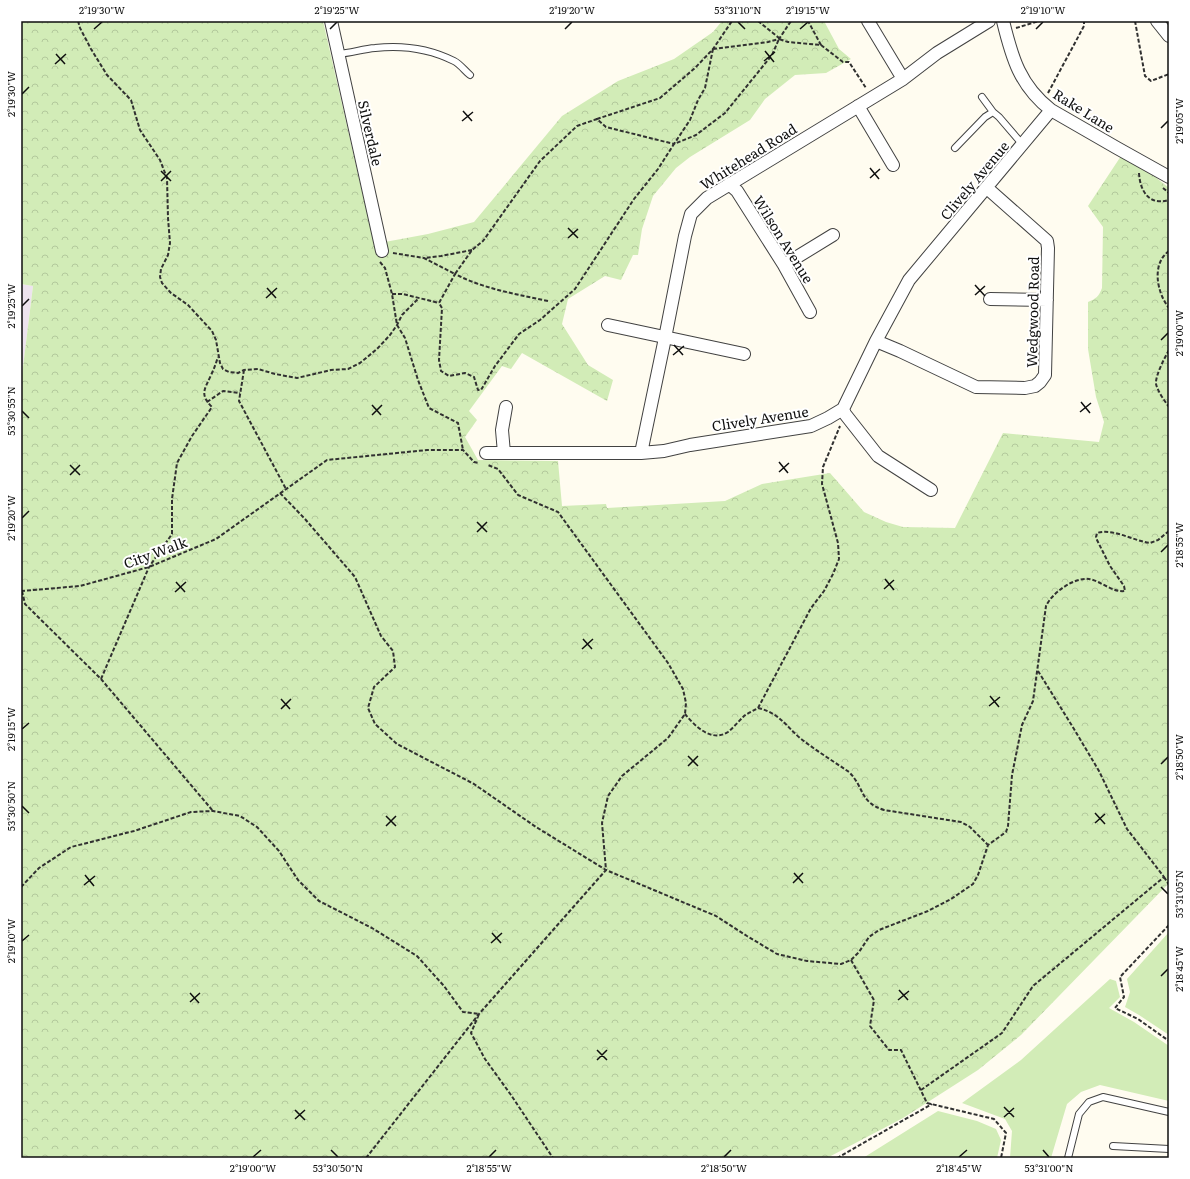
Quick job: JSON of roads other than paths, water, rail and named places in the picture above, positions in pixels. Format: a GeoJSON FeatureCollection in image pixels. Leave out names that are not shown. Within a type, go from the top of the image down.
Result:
{"type":"FeatureCollection","features":[{"type":"Feature","properties":{"kind":"street","name":"Silverdale"},"geometry":{"type":"LineString","coordinates":[[331,21],[382,251]]}},
{"type":"Feature","properties":{"kind":"street"},"geometry":{"type":"LineString","coordinates":[[868,21],[903,79]]}},
{"type":"Feature","properties":{"kind":"street","name":"Whitehead Road"},"geometry":{"type":"LineString","coordinates":[[641,453],[685,236],[692,214],[707,198],[903,79],[938,53],[989,21]]}},
{"type":"Feature","properties":{"kind":"street"},"geometry":{"type":"LineString","coordinates":[[1157,21],[1169,36]]}},
{"type":"Feature","properties":{"kind":"street","name":"Rake Lane"},"geometry":{"type":"LineString","coordinates":[[1004,26],[1016,63],[1024,81],[1047,106],[1169,177]]}},
{"type":"Feature","properties":{"kind":"street"},"geometry":{"type":"LineString","coordinates":[[858,106],[893,166]]}},
{"type":"Feature","properties":{"kind":"street","name":"Clively Avenue"},"geometry":{"type":"LineString","coordinates":[[485,458],[504,453],[641,453],[664,451],[690,445],[811,426],[844,411],[876,341],[910,280],[1023,145],[1047,106]]}},
{"type":"Feature","properties":{"kind":"street","name":"Wilson Avenue"},"geometry":{"type":"LineString","coordinates":[[729,184],[737,191],[784,265],[810,312]]}},
{"type":"Feature","properties":{"kind":"street","name":"Wedgwood Road"},"geometry":{"type":"LineString","coordinates":[[876,341],[976,387],[1025,388],[1034,386],[1040,382],[1045,375],[1047,241],[987,188]]}},
{"type":"Feature","properties":{"kind":"street"},"geometry":{"type":"LineString","coordinates":[[784,265],[833,235]]}},
{"type":"Feature","properties":{"kind":"street"},"geometry":{"type":"LineString","coordinates":[[990,299],[1047,300]]}},
{"type":"Feature","properties":{"kind":"street"},"geometry":{"type":"LineString","coordinates":[[608,325],[744,354]]}},
{"type":"Feature","properties":{"kind":"street"},"geometry":{"type":"LineString","coordinates":[[504,453],[502,430],[506,406]]}},
{"type":"Feature","properties":{"kind":"street"},"geometry":{"type":"LineString","coordinates":[[844,411],[878,456],[931,490]]}},
{"type":"Feature","properties":{"kind":"lane"},"geometry":{"type":"LineString","coordinates":[[338,54],[396,46],[426,51],[455,62],[470,76]]}},
{"type":"Feature","properties":{"kind":"lane"},"geometry":{"type":"LineString","coordinates":[[982,97],[993,112],[1023,145]]}},
{"type":"Feature","properties":{"kind":"lane"},"geometry":{"type":"LineString","coordinates":[[955,148],[985,116],[993,112]]}},
{"type":"Feature","properties":{"kind":"lane"},"geometry":{"type":"LineString","coordinates":[[1068,1158],[1079,1114],[1089,1102],[1103,1097],[1169,1112]]}},
{"type":"Feature","properties":{"kind":"lane"},"geometry":{"type":"LineString","coordinates":[[1113,1146],[1169,1150]]}}]}
